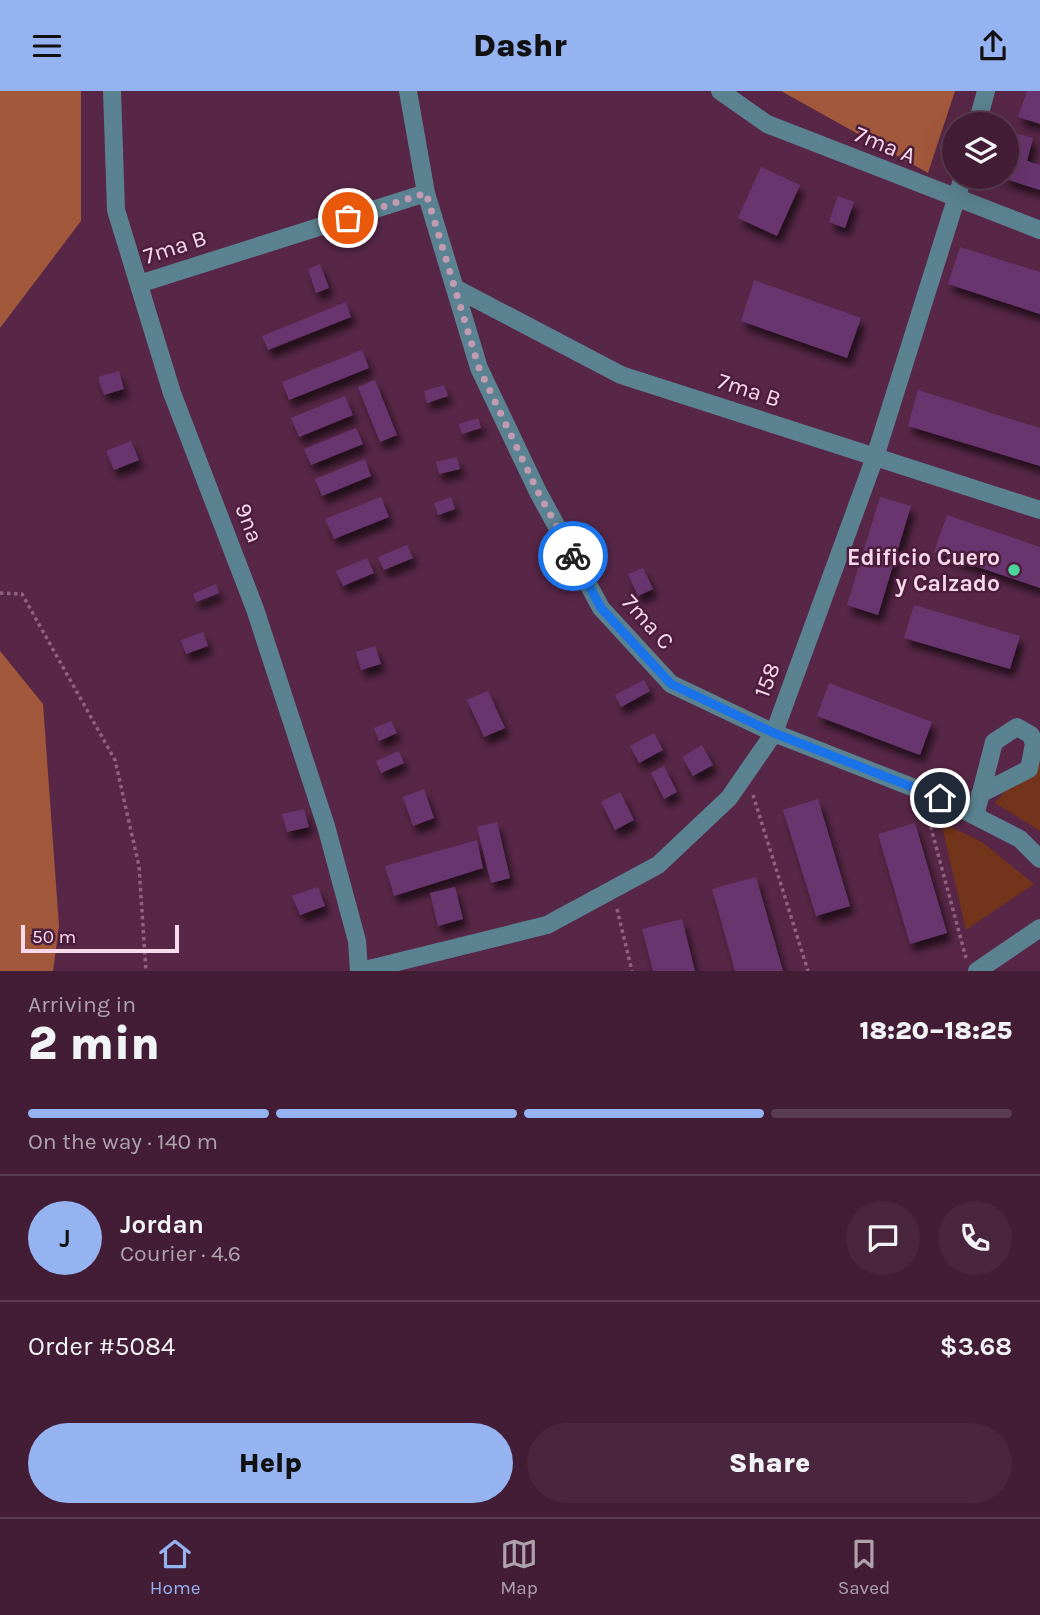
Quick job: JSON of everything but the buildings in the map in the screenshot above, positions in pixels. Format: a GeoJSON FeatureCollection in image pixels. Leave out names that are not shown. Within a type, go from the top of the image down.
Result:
{"type":"FeatureCollection","features":[{"type":"Feature","properties":{"kind":"street","name":"9na"},"geometry":{"type":"LineString","coordinates":[[112,91],[117,210],[172,393],[255,608],[326,826],[357,941],[360,971]]}},
{"type":"Feature","properties":{"kind":"street","name":"7ma C"},"geometry":{"type":"LineString","coordinates":[[408,91],[426,193],[479,368],[538,492],[601,608],[671,684],[774,733],[921,791],[975,816],[1020,839],[1040,859]]}},
{"type":"Feature","properties":{"kind":"street","name":"7ma A"},"geometry":{"type":"LineString","coordinates":[[720,91],[767,124],[956,200],[1040,230]]}},
{"type":"Feature","properties":{"kind":"street"},"geometry":{"type":"LineString","coordinates":[[980,112],[986,91]]}},
{"type":"Feature","properties":{"kind":"street","name":"158"},"geometry":{"type":"LineString","coordinates":[[360,971],[547,925],[658,865],[729,798],[774,733],[875,457],[959,189]]}},
{"type":"Feature","properties":{"kind":"street","name":"7ma B"},"geometry":{"type":"LineString","coordinates":[[139,284],[426,193]]}},
{"type":"Feature","properties":{"kind":"street","name":"7ma B"},"geometry":{"type":"LineString","coordinates":[[455,288],[621,375],[1040,510]]}},
{"type":"Feature","properties":{"kind":"street"},"geometry":{"type":"LineString","coordinates":[[975,816],[980,794]]}},
{"type":"Feature","properties":{"kind":"street"},"geometry":{"type":"LineString","coordinates":[[977,971],[1040,927]]}},
{"type":"Feature","properties":{"kind":"path"},"geometry":{"type":"LineString","coordinates":[[0,593],[22,594],[115,760],[139,866],[146,971]]}},
{"type":"Feature","properties":{"kind":"path"},"geometry":{"type":"LineString","coordinates":[[746,773],[808,971]]}},
{"type":"Feature","properties":{"kind":"path"},"geometry":{"type":"LineString","coordinates":[[921,791],[969,971]]}},
{"type":"Feature","properties":{"kind":"path"},"geometry":{"type":"LineString","coordinates":[[612,890],[632,971]]}},
{"type":"Feature","properties":{"kind":"shaded area"},"geometry":{"type":"Polygon","coordinates":[[[0,91],[81,91],[81,221],[0,328],[0,91]]]}},
{"type":"Feature","properties":{"kind":"shaded area"},"geometry":{"type":"Polygon","coordinates":[[[781,91],[955,91],[948,112],[942,112],[942,130],[928,173],[781,91]]]}},
{"type":"Feature","properties":{"kind":"shaded area"},"geometry":{"type":"Polygon","coordinates":[[[0,651],[43,704],[59,926],[53,971],[0,971],[0,651]]]}},
{"type":"Feature","properties":{"kind":"shaded area"},"geometry":{"type":"Polygon","coordinates":[[[1040,748],[1040,831],[995,803],[1040,748]]]}},
{"type":"Feature","properties":{"kind":"shaded area"},"geometry":{"type":"Polygon","coordinates":[[[941,822],[982,842],[1034,884],[966,930],[941,822]]]}},
{"type":"Feature","properties":{"kind":"way so far"},"geometry":{"type":"LineString","coordinates":[[348,218],[426,193],[479,368],[538,492],[573,556]]}},
{"type":"Feature","properties":{"kind":"place","name":"Edificio Cuero y Calzado"},"geometry":{"type":"Point","coordinates":[1014,570]}},
{"type":"Feature","properties":{"kind":"route"},"geometry":{"type":"LineString","coordinates":[[573,556],[601,608],[671,684],[774,733],[940,798]]}}]}
